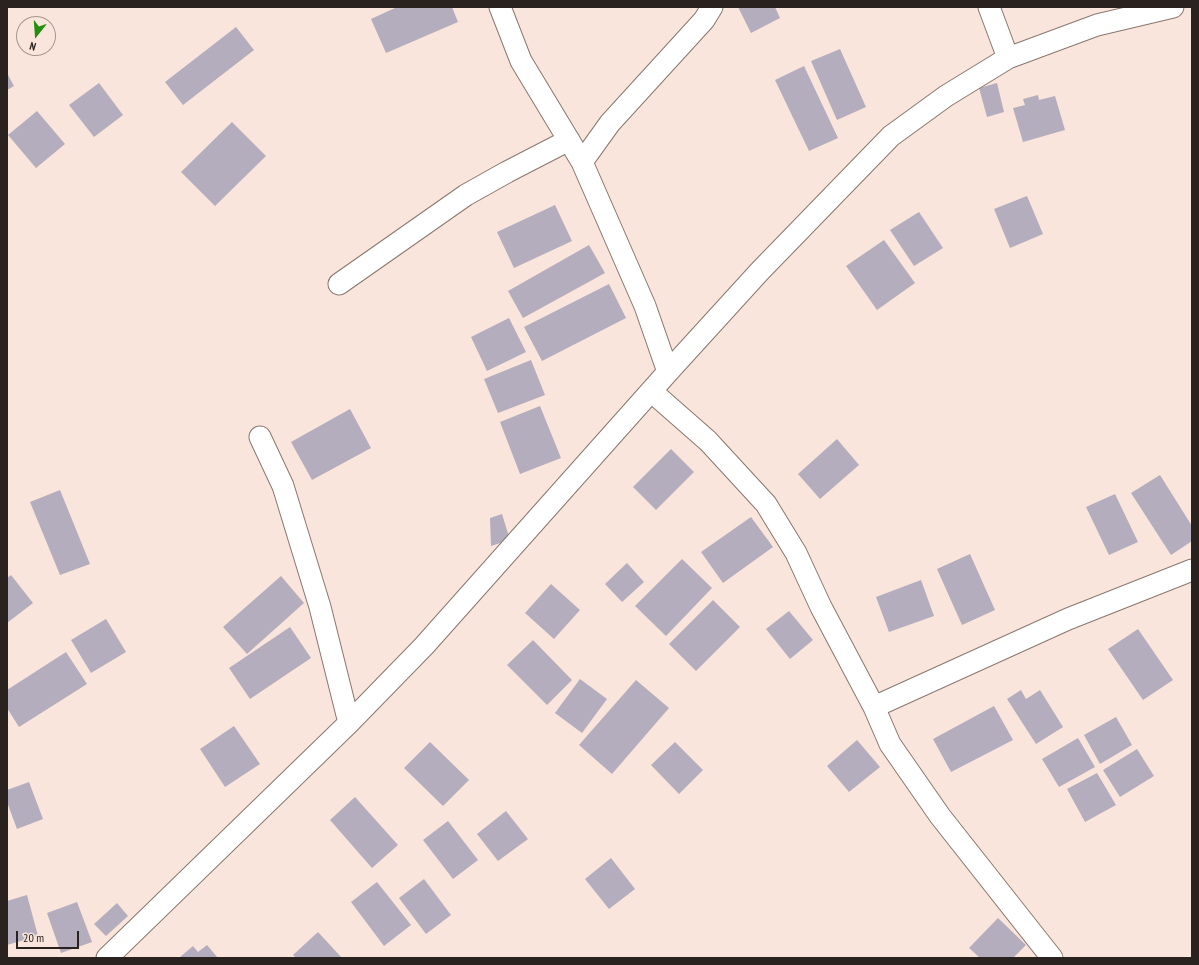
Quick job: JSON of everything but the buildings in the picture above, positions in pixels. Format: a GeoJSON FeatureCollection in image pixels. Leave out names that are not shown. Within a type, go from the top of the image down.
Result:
{"type":"FeatureCollection","features":[{"type":"Feature","properties":{"kind":"street"},"geometry":{"type":"LineString","coordinates":[[500,7],[521,61],[582,162],[645,306],[668,372]]}},
{"type":"Feature","properties":{"kind":"street"},"geometry":{"type":"LineString","coordinates":[[582,162],[610,123],[704,20],[712,7]]}},
{"type":"Feature","properties":{"kind":"street"},"geometry":{"type":"LineString","coordinates":[[989,7],[1008,58]]}},
{"type":"Feature","properties":{"kind":"street"},"geometry":{"type":"LineString","coordinates":[[106,958],[349,723],[424,646],[760,271],[891,136],[946,96],[1008,58],[1097,25],[1173,7]]}},
{"type":"Feature","properties":{"kind":"street"},"geometry":{"type":"LineString","coordinates":[[339,284],[466,195],[569,140]]}},
{"type":"Feature","properties":{"kind":"street"},"geometry":{"type":"LineString","coordinates":[[651,391],[708,441],[766,504],[796,553],[821,606],[874,707],[890,744],[940,816],[1052,958]]}},
{"type":"Feature","properties":{"kind":"street"},"geometry":{"type":"LineString","coordinates":[[260,437],[285,493],[320,607],[349,723]]}},
{"type":"Feature","properties":{"kind":"street"},"geometry":{"type":"LineString","coordinates":[[874,707],[1068,619],[1192,570]]}}]}
